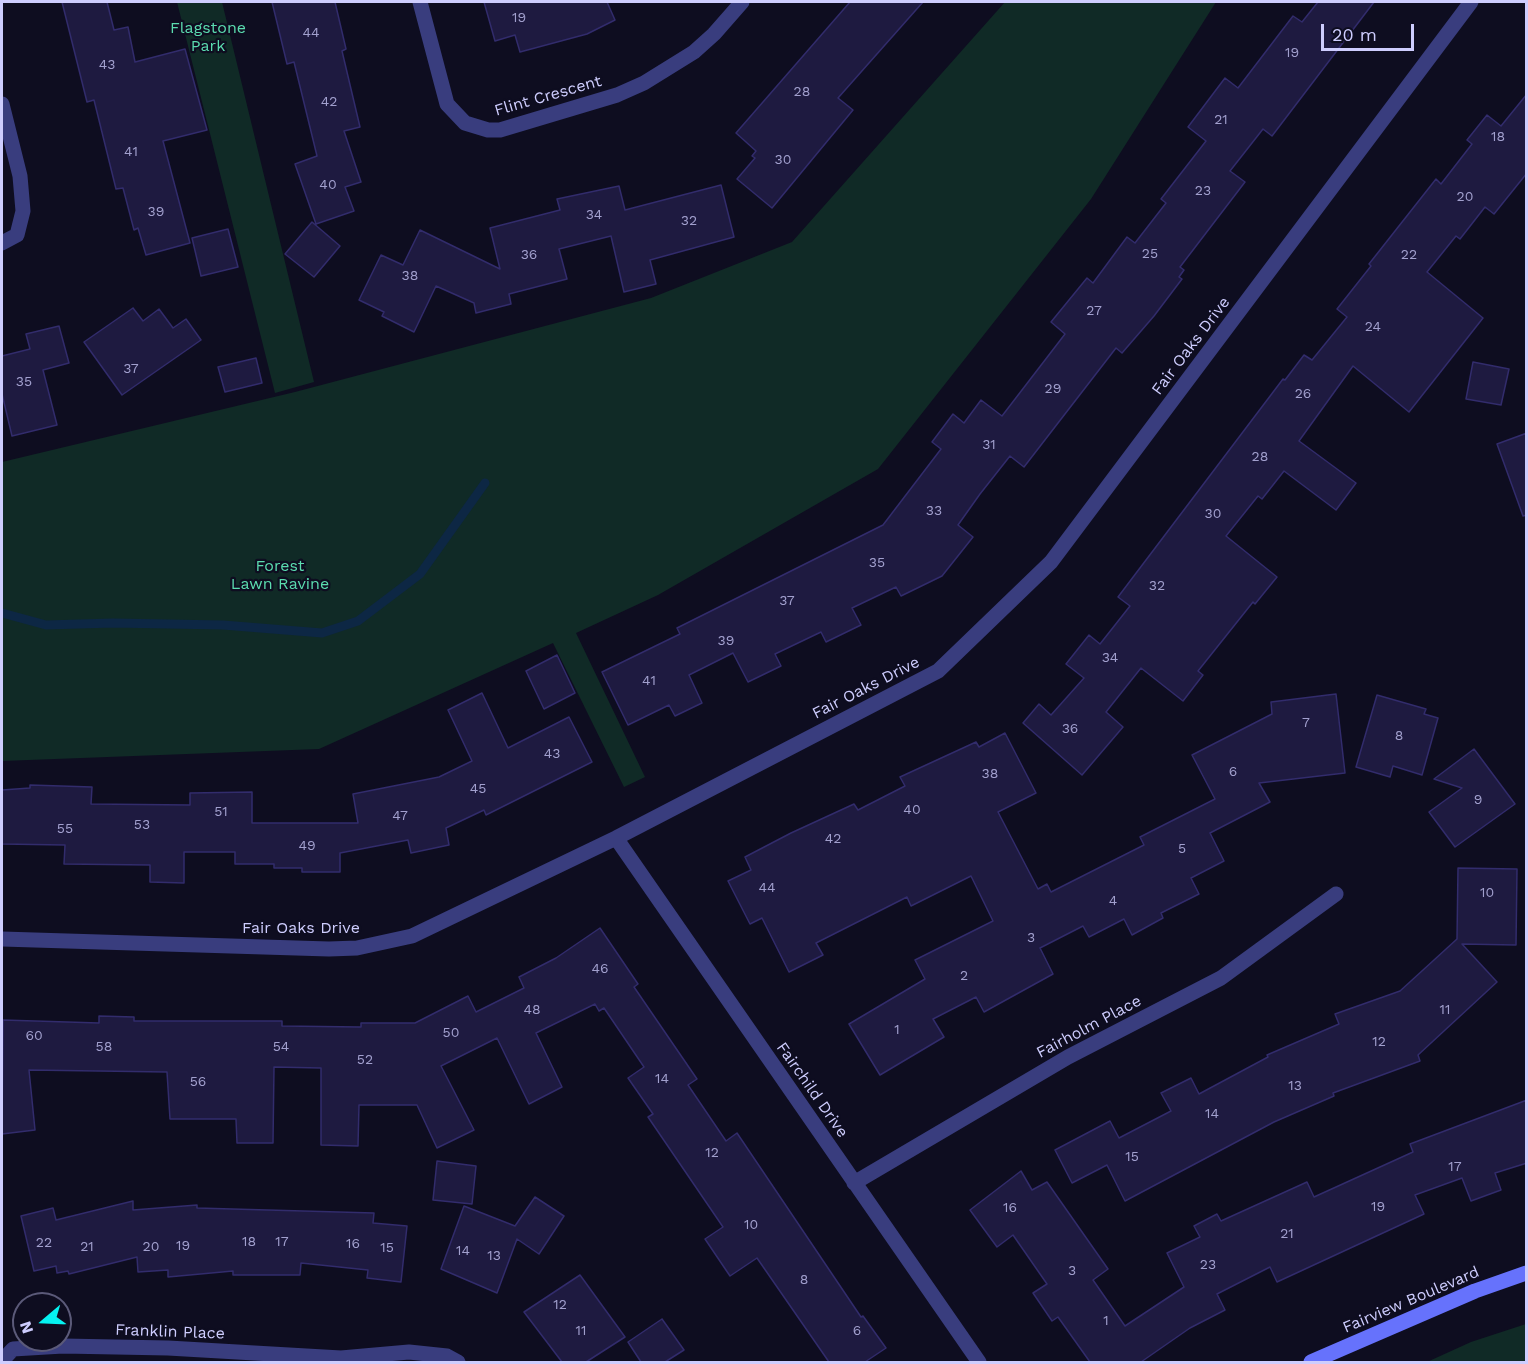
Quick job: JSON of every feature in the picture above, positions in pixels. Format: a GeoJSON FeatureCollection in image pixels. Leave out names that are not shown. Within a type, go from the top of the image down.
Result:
{"type":"FeatureCollection","features":[{"type":"Feature","properties":{"kind":"street","name":"Flint Crescent"},"geometry":{"type":"LineString","coordinates":[[420,2],[447,104],[465,123],[488,130],[500,130],[617,95],[644,83],[694,52],[742,2]]}},
{"type":"Feature","properties":{"kind":"street","name":"Fair Oaks Drive"},"geometry":{"type":"LineString","coordinates":[[2,939],[329,949],[385,944],[438,924],[616,838],[938,671],[1051,562],[1471,2]]}},
{"type":"Feature","properties":{"kind":"street"},"geometry":{"type":"LineString","coordinates":[[2,104],[20,176],[23,211],[17,236],[2,243]]}},
{"type":"Feature","properties":{"kind":"street","name":"Fairchild Drive"},"geometry":{"type":"LineString","coordinates":[[616,838],[979,1362]]}},
{"type":"Feature","properties":{"kind":"street","name":"Fairholm Place"},"geometry":{"type":"LineString","coordinates":[[854,1183],[1068,1057],[1221,978],[1336,894]]}},
{"type":"Feature","properties":{"kind":"street","name":"Fairview Boulevard"},"geometry":{"type":"LineString","coordinates":[[1311,1362],[1475,1291],[1527,1273]]}},
{"type":"Feature","properties":{"kind":"street","name":"Franklin Place"},"geometry":{"type":"LineString","coordinates":[[2,1360],[13,1349],[63,1346],[168,1348],[342,1360],[409,1352],[447,1356],[458,1362]]}},
{"type":"Feature","properties":{"kind":"green space","name":"Flagstone Park"},"geometry":{"type":"Polygon","coordinates":[[[177,2],[222,2],[314,382],[275,393],[177,2]]]}},
{"type":"Feature","properties":{"kind":"green space","name":"Forest Lawn Ravine"},"geometry":{"type":"Polygon","coordinates":[[[1005,2],[1216,2],[1091,199],[878,469],[658,595],[576,633],[645,777],[624,787],[553,643],[319,749],[2,761],[2,462],[295,392],[651,298],[792,242],[1005,2]]]}},
{"type":"Feature","properties":{"kind":"green space"},"geometry":{"type":"Polygon","coordinates":[[[1526,1324],[1526,1362],[1427,1362],[1471,1342],[1526,1324]]]}},
{"type":"Feature","properties":{"kind":"building"},"geometry":{"type":"Polygon","coordinates":[[[62,2],[107,2],[114,30],[128,27],[135,62],[185,49],[207,130],[163,141],[190,243],[146,255],[138,228],[134,230],[123,188],[116,189],[94,100],[87,102],[62,2]]]}},
{"type":"Feature","properties":{"kind":"building"},"geometry":{"type":"Polygon","coordinates":[[[272,2],[335,2],[346,49],[342,51],[360,127],[344,131],[361,182],[345,187],[354,211],[316,224],[295,164],[317,156],[294,62],[287,64],[272,2]]]}},
{"type":"Feature","properties":{"kind":"building"},"geometry":{"type":"Polygon","coordinates":[[[484,2],[607,2],[615,20],[587,34],[520,52],[515,35],[495,41],[484,2]]]}},
{"type":"Feature","properties":{"kind":"building"},"geometry":{"type":"Polygon","coordinates":[[[850,2],[923,2],[838,98],[853,110],[772,208],[737,179],[755,158],[752,156],[756,151],[736,133],[850,2]]]}},
{"type":"Feature","properties":{"kind":"building"},"geometry":{"type":"Polygon","coordinates":[[[1318,2],[1374,2],[1272,136],[1263,129],[1230,171],[1245,182],[1180,267],[1184,270],[1179,277],[1182,279],[1154,316],[1122,353],[1116,348],[1024,467],[1010,456],[980,494],[958,525],[973,537],[942,576],[901,596],[896,587],[852,608],[861,625],[826,642],[821,632],[775,654],[781,666],[748,682],[733,653],[689,675],[702,703],[675,716],[669,705],[628,725],[602,672],[680,634],[677,628],[883,525],[941,449],[932,442],[953,414],[964,423],[981,400],[1002,416],[1065,334],[1051,322],[1087,278],[1093,283],[1127,237],[1135,243],[1166,203],[1161,199],[1206,141],[1188,127],[1225,78],[1238,88],[1293,16],[1302,22],[1318,2]]]}},
{"type":"Feature","properties":{"kind":"building"},"geometry":{"type":"Polygon","coordinates":[[[1527,94],[1527,173],[1494,214],[1485,207],[1460,239],[1456,236],[1427,272],[1483,318],[1409,412],[1353,366],[1299,441],[1356,483],[1336,510],[1284,471],[1262,499],[1258,496],[1226,536],[1277,577],[1255,604],[1253,602],[1198,671],[1203,675],[1183,701],[1141,668],[1106,712],[1123,727],[1082,775],[1023,723],[1039,704],[1051,715],[1084,678],[1066,664],[1089,635],[1100,644],[1130,606],[1118,597],[1283,379],[1285,380],[1304,355],[1312,360],[1347,317],[1337,309],[1371,266],[1369,264],[1436,179],[1441,184],[1472,144],[1467,140],[1487,115],[1501,126],[1527,94]]]}},
{"type":"Feature","properties":{"kind":"building"},"geometry":{"type":"Polygon","coordinates":[[[721,185],[734,237],[650,260],[656,284],[624,292],[611,236],[559,249],[567,279],[509,294],[511,304],[476,313],[474,303],[436,286],[414,332],[382,316],[384,312],[359,300],[381,255],[403,265],[420,230],[500,269],[490,228],[560,210],[557,199],[619,186],[625,210],[721,185]]]}},
{"type":"Feature","properties":{"kind":"building"},"geometry":{"type":"Polygon","coordinates":[[[312,222],[340,246],[314,277],[285,254],[312,222]]]}},
{"type":"Feature","properties":{"kind":"building"},"geometry":{"type":"Polygon","coordinates":[[[228,229],[238,267],[201,276],[192,238],[228,229]]]}},
{"type":"Feature","properties":{"kind":"building"},"geometry":{"type":"Polygon","coordinates":[[[133,308],[143,321],[159,309],[173,328],[186,319],[201,340],[122,395],[84,342],[133,308]]]}},
{"type":"Feature","properties":{"kind":"building"},"geometry":{"type":"Polygon","coordinates":[[[59,326],[69,363],[43,370],[57,425],[12,436],[2,394],[2,356],[30,349],[26,334],[59,326]]]}},
{"type":"Feature","properties":{"kind":"building"},"geometry":{"type":"Polygon","coordinates":[[[256,358],[262,383],[225,392],[218,367],[256,358]]]}},
{"type":"Feature","properties":{"kind":"building"},"geometry":{"type":"Polygon","coordinates":[[[1473,362],[1509,369],[1501,405],[1466,399],[1473,362]]]}},
{"type":"Feature","properties":{"kind":"building"},"geometry":{"type":"Polygon","coordinates":[[[1527,433],[1527,515],[1523,516],[1497,444],[1527,433]]]}},
{"type":"Feature","properties":{"kind":"building"},"geometry":{"type":"Polygon","coordinates":[[[557,655],[575,693],[544,709],[526,671],[557,655]]]}},
{"type":"Feature","properties":{"kind":"building"},"geometry":{"type":"Polygon","coordinates":[[[482,693],[508,748],[569,717],[592,762],[486,815],[484,810],[446,828],[449,845],[411,853],[408,840],[340,853],[340,872],[302,872],[302,868],[274,868],[274,864],[235,864],[235,852],[184,852],[184,883],[150,882],[150,865],[64,864],[65,845],[2,844],[2,790],[30,788],[30,785],[92,787],[91,804],[190,805],[190,793],[252,792],[252,823],[358,823],[353,794],[439,777],[472,761],[448,710],[482,693]]]}},
{"type":"Feature","properties":{"kind":"building"},"geometry":{"type":"Polygon","coordinates":[[[1336,694],[1345,773],[1259,783],[1270,802],[1210,833],[1224,861],[1191,878],[1199,894],[1161,913],[1163,918],[1132,935],[1124,919],[1089,937],[1083,926],[1040,948],[1053,974],[984,1012],[976,997],[933,1019],[944,1037],[880,1075],[849,1024],[925,979],[915,960],[993,921],[971,876],[911,906],[907,897],[816,943],[823,955],[789,972],[762,918],[750,924],[728,881],[751,870],[745,857],[854,804],[858,810],[905,786],[900,777],[976,742],[979,747],[1005,733],[1036,793],[998,812],[1038,889],[1047,884],[1051,892],[1144,845],[1140,837],[1215,799],[1192,755],[1272,714],[1271,702],[1336,694]]]}},
{"type":"Feature","properties":{"kind":"building"},"geometry":{"type":"Polygon","coordinates":[[[1377,695],[1426,709],[1424,714],[1438,718],[1422,775],[1393,766],[1390,777],[1356,767],[1377,695]]]}},
{"type":"Feature","properties":{"kind":"building"},"geometry":{"type":"Polygon","coordinates":[[[1474,749],[1515,804],[1455,847],[1429,812],[1462,788],[1434,779],[1474,749]]]}},
{"type":"Feature","properties":{"kind":"building"},"geometry":{"type":"Polygon","coordinates":[[[1458,868],[1517,869],[1516,945],[1462,944],[1497,982],[1418,1055],[1420,1061],[1333,1093],[1334,1096],[1274,1122],[1125,1201],[1107,1165],[1072,1183],[1055,1150],[1110,1121],[1119,1138],[1171,1111],[1161,1093],[1191,1078],[1199,1094],[1268,1057],[1267,1055],[1339,1024],[1335,1014],[1400,991],[1457,939],[1458,868]]]}},
{"type":"Feature","properties":{"kind":"building"},"geometry":{"type":"Polygon","coordinates":[[[600,928],[638,984],[634,987],[697,1079],[688,1085],[726,1141],[737,1133],[861,1317],[863,1316],[886,1348],[865,1362],[829,1362],[757,1258],[730,1276],[705,1239],[723,1227],[648,1117],[653,1114],[628,1078],[644,1067],[604,1008],[599,1011],[595,1004],[536,1033],[562,1087],[529,1104],[497,1038],[441,1066],[474,1130],[437,1148],[417,1105],[359,1105],[358,1146],[321,1145],[321,1068],[274,1067],[273,1143],[237,1143],[236,1119],[170,1119],[167,1072],[29,1070],[35,1130],[2,1134],[3,1020],[99,1023],[99,1016],[134,1017],[134,1021],[282,1021],[282,1026],[361,1027],[361,1023],[415,1023],[468,996],[476,1012],[524,988],[519,977],[556,958],[600,928]]]}},
{"type":"Feature","properties":{"kind":"building"},"geometry":{"type":"Polygon","coordinates":[[[1527,1100],[1527,1163],[1495,1173],[1501,1190],[1471,1201],[1462,1178],[1415,1195],[1424,1214],[1277,1282],[1270,1267],[1217,1294],[1225,1310],[1190,1328],[1141,1362],[1090,1362],[1058,1317],[1052,1321],[1033,1293],[1047,1284],[1013,1235],[997,1247],[970,1210],[1021,1171],[1032,1190],[1047,1182],[1108,1269],[1093,1280],[1125,1326],[1184,1287],[1167,1253],[1200,1237],[1194,1226],[1217,1214],[1221,1221],[1307,1182],[1314,1197],[1413,1152],[1410,1144],[1527,1100]]]}},
{"type":"Feature","properties":{"kind":"building"},"geometry":{"type":"Polygon","coordinates":[[[437,1161],[476,1166],[472,1204],[433,1200],[437,1161]]]}},
{"type":"Feature","properties":{"kind":"building"},"geometry":{"type":"Polygon","coordinates":[[[535,1197],[564,1216],[539,1254],[517,1239],[497,1293],[441,1269],[464,1206],[515,1226],[535,1197]]]}},
{"type":"Feature","properties":{"kind":"building"},"geometry":{"type":"Polygon","coordinates":[[[133,1201],[133,1210],[197,1205],[197,1208],[374,1213],[373,1223],[407,1226],[401,1282],[367,1278],[368,1270],[301,1263],[300,1275],[233,1275],[233,1271],[168,1277],[168,1270],[138,1272],[137,1257],[69,1274],[68,1271],[57,1273],[56,1266],[34,1271],[21,1216],[53,1208],[56,1220],[133,1201]]]}},
{"type":"Feature","properties":{"kind":"building"},"geometry":{"type":"Polygon","coordinates":[[[580,1275],[625,1337],[586,1362],[562,1362],[524,1312],[580,1275]]]}},
{"type":"Feature","properties":{"kind":"building"},"geometry":{"type":"Polygon","coordinates":[[[662,1319],[684,1350],[665,1362],[641,1362],[628,1342],[662,1319]]]}},
{"type":"Feature","properties":{"kind":"waterway"},"geometry":{"type":"LineString","coordinates":[[2,613],[46,625],[113,623],[223,625],[322,633],[358,621],[420,574],[485,483]]}}]}
